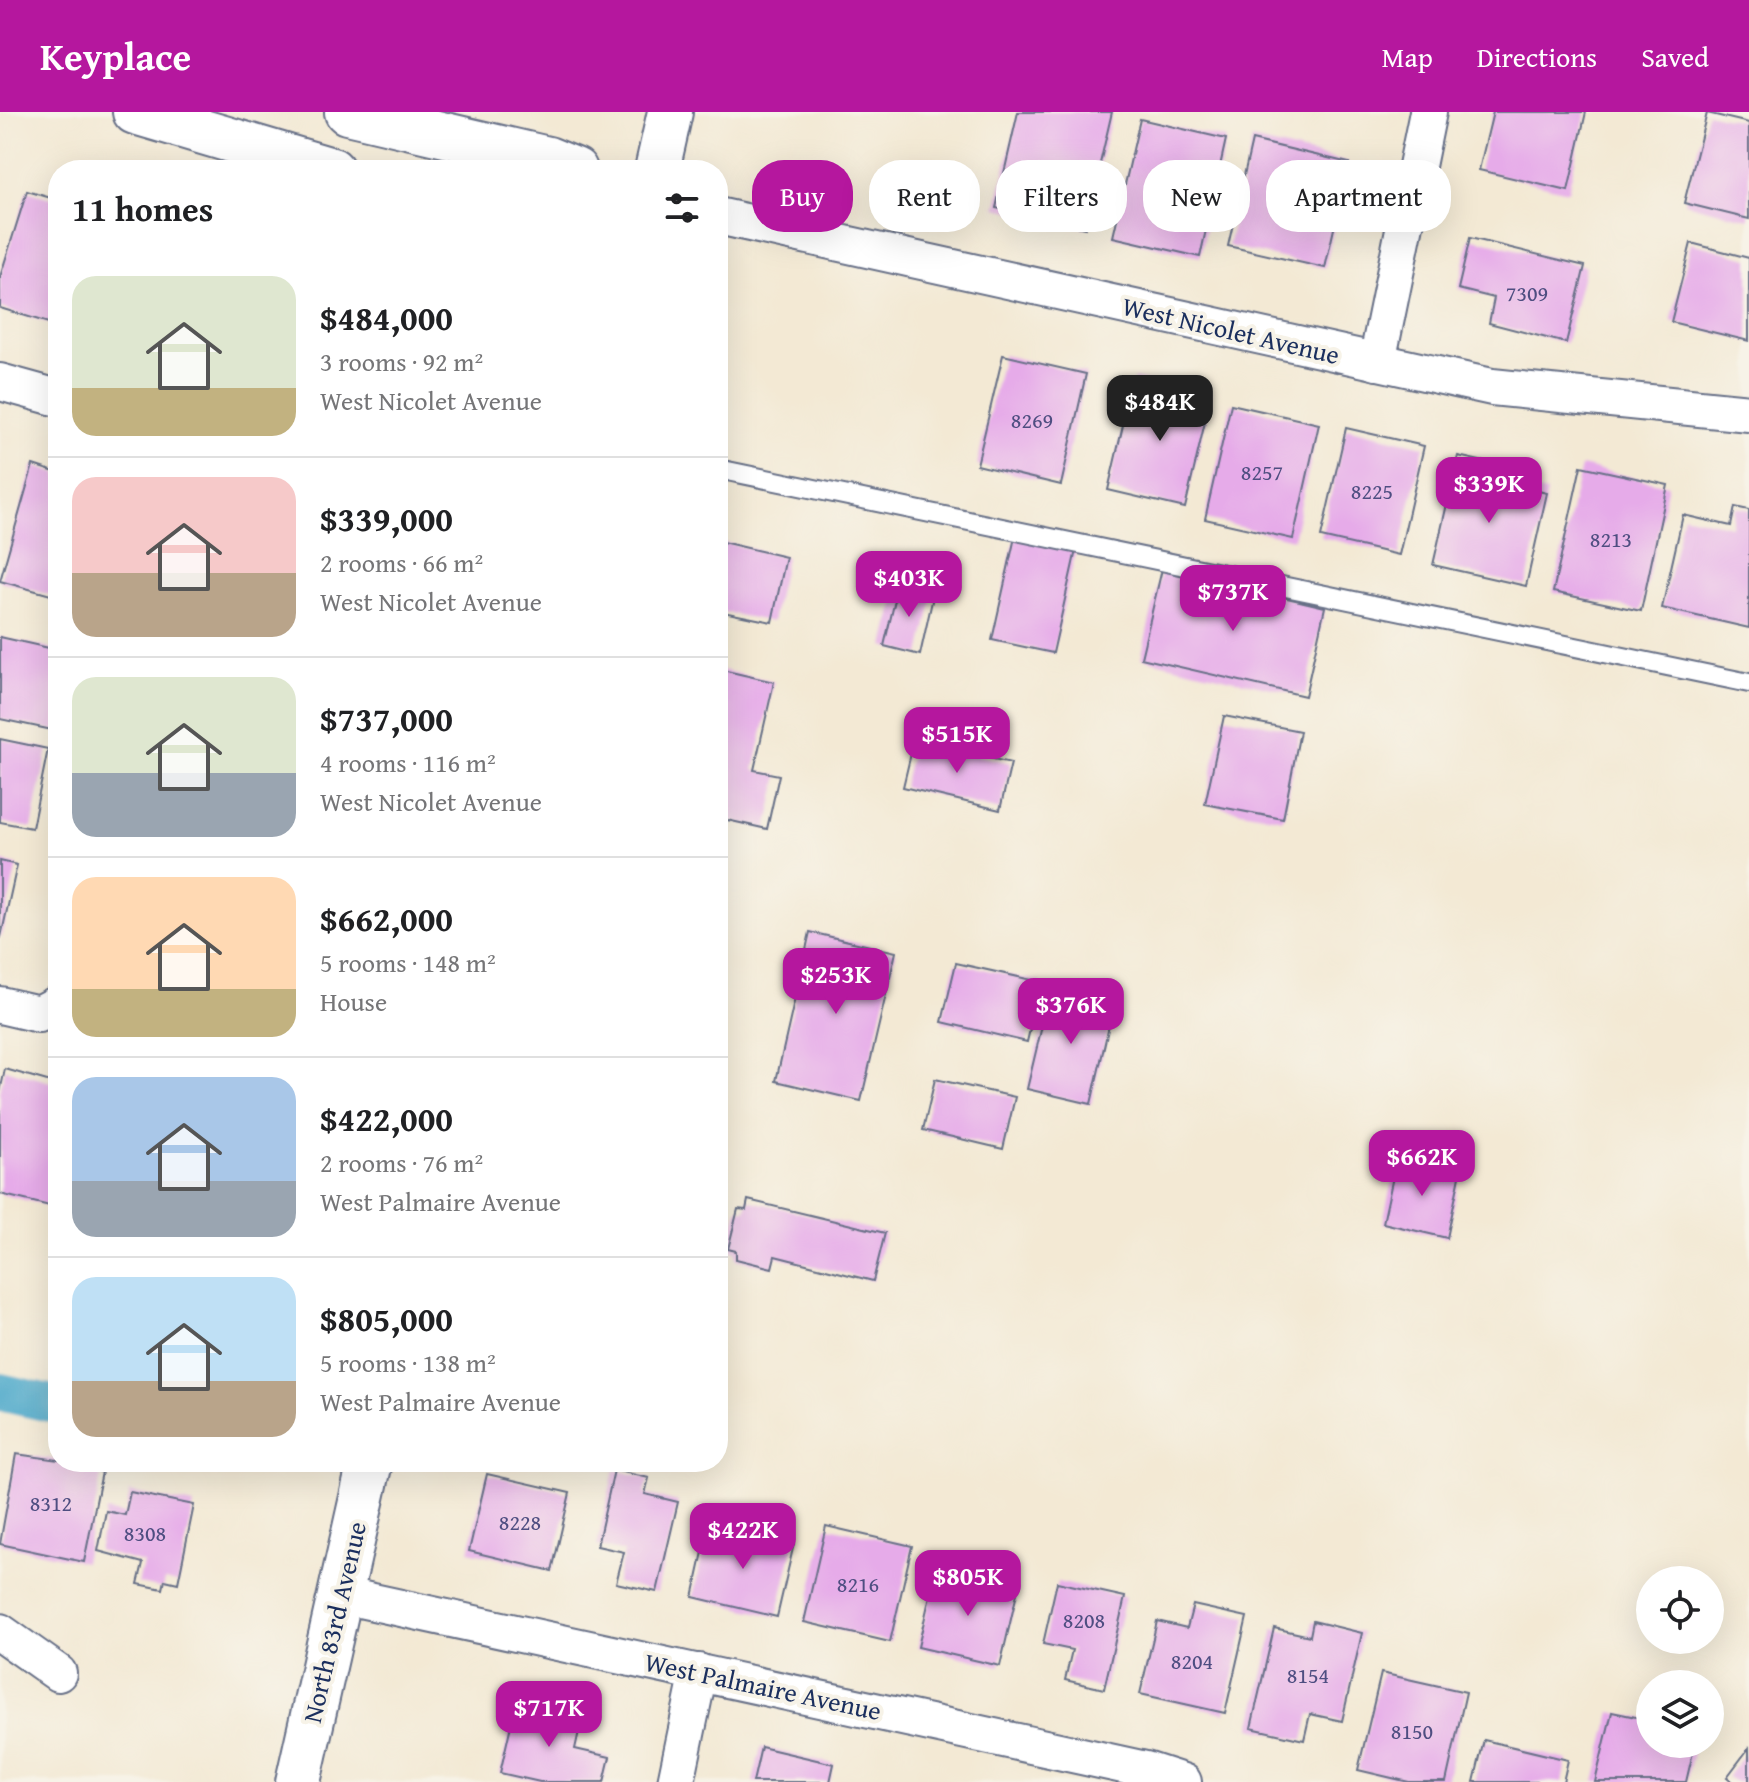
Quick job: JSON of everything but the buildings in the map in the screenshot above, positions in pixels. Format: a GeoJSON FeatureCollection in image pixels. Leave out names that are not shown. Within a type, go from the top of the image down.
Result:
{"type":"FeatureCollection","features":[{"type":"Feature","properties":{"kind":"street"},"geometry":{"type":"LineString","coordinates":[[135,112],[298,160]]}},
{"type":"Feature","properties":{"kind":"street"},"geometry":{"type":"LineString","coordinates":[[347,112],[550,160]]}},
{"type":"Feature","properties":{"kind":"street"},"geometry":{"type":"LineString","coordinates":[[659,160],[670,112]]}},
{"type":"Feature","properties":{"kind":"street"},"geometry":{"type":"LineString","coordinates":[[1377,362],[1428,112]]}},
{"type":"Feature","properties":{"kind":"street","name":"West Nicolet Avenue"},"geometry":{"type":"LineString","coordinates":[[728,218],[1377,362],[1522,391],[1749,413]]}},
{"type":"Feature","properties":{"kind":"street"},"geometry":{"type":"LineString","coordinates":[[0,382],[48,395]]}},
{"type":"Feature","properties":{"kind":"street"},"geometry":{"type":"LineString","coordinates":[[0,1005],[39,1014],[48,1009]]}},
{"type":"Feature","properties":{"kind":"street","name":"North 83rd Avenue"},"geometry":{"type":"LineString","coordinates":[[298,1782],[368,1472]]}},
{"type":"Feature","properties":{"kind":"street","name":"West Palmaire Avenue"},"geometry":{"type":"LineString","coordinates":[[341,1595],[1146,1770],[1183,1782]]}},
{"type":"Feature","properties":{"kind":"street"},"geometry":{"type":"LineString","coordinates":[[0,1632],[58,1673]]}},
{"type":"Feature","properties":{"kind":"street"},"geometry":{"type":"LineString","coordinates":[[676,1782],[699,1672]]}},
{"type":"Feature","properties":{"kind":"lane"},"geometry":{"type":"LineString","coordinates":[[728,471],[1749,683]]}},
{"type":"Feature","properties":{"kind":"waterway"},"geometry":{"type":"LineString","coordinates":[[0,1392],[48,1403]]}}]}
